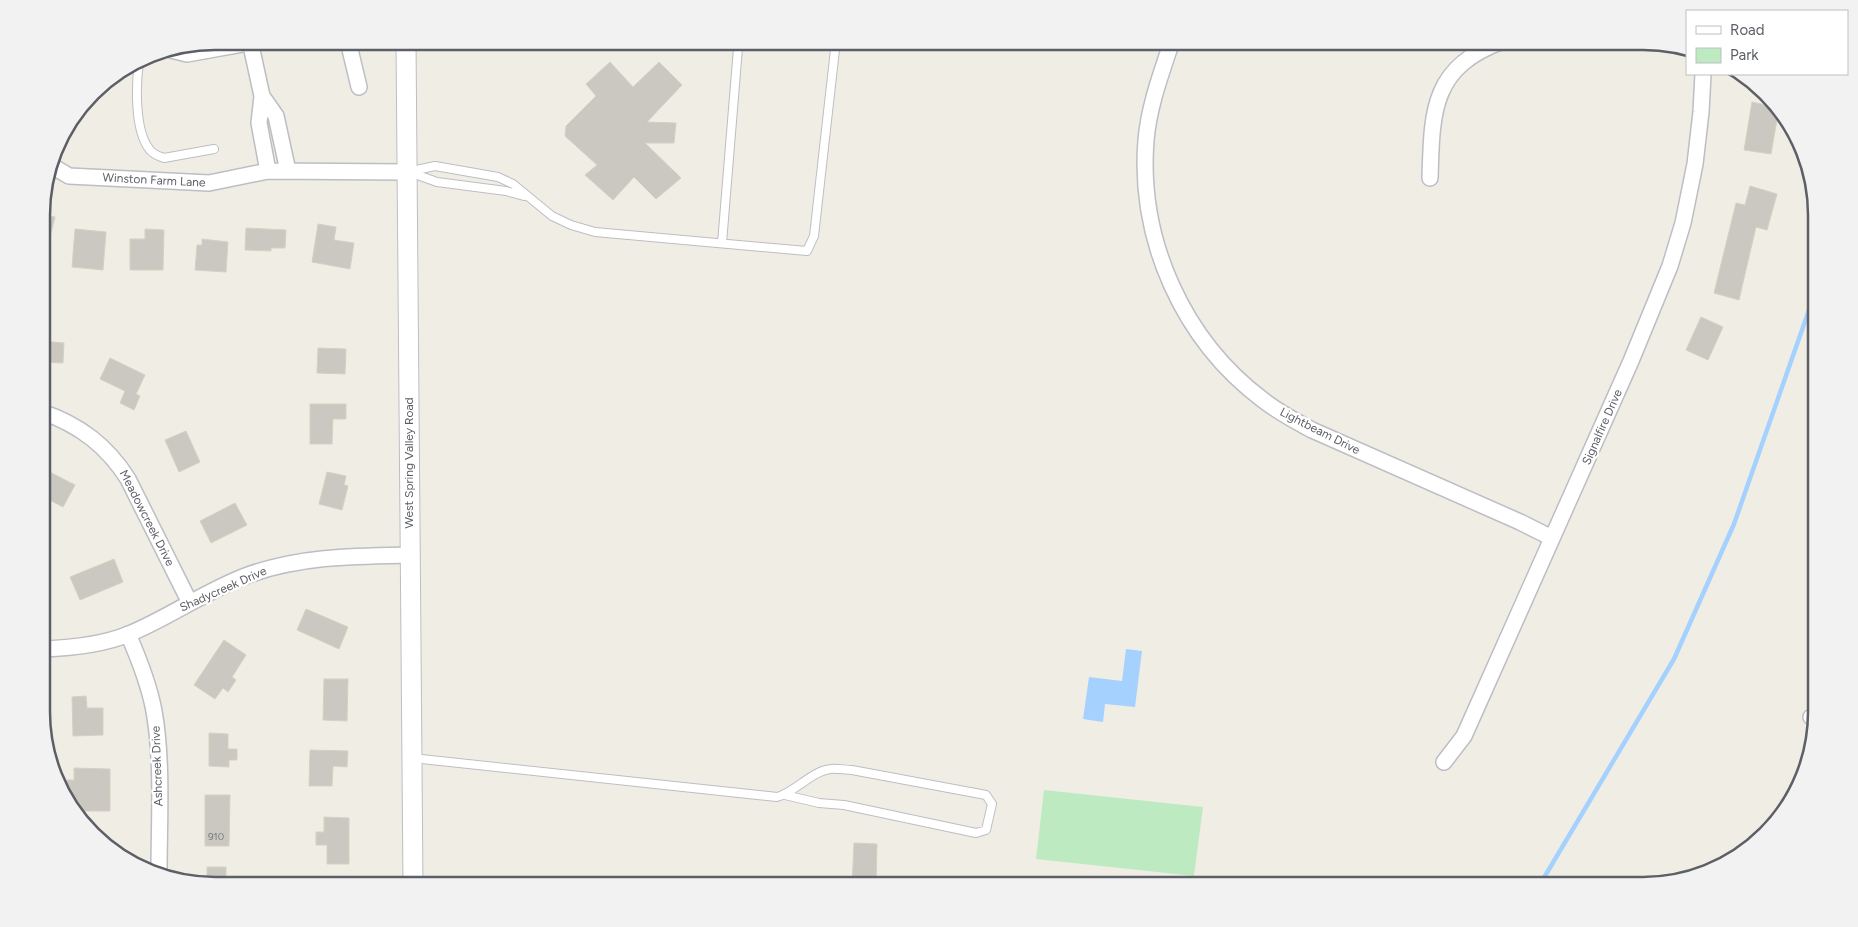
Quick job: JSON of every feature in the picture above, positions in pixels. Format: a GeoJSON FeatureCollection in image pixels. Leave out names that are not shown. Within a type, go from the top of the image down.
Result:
{"type":"FeatureCollection","features":[{"type":"Feature","properties":{"kind":"street"},"geometry":{"type":"LineString","coordinates":[[183,53],[209,50]]}},
{"type":"Feature","properties":{"kind":"street"},"geometry":{"type":"LineString","coordinates":[[254,50],[262,96],[259,123],[268,171]]}},
{"type":"Feature","properties":{"kind":"street"},"geometry":{"type":"LineString","coordinates":[[350,50],[359,87]]}},
{"type":"Feature","properties":{"kind":"street","name":"West Spring Valley Road"},"geometry":{"type":"LineString","coordinates":[[406,50],[413,877]]}},
{"type":"Feature","properties":{"kind":"street","name":"Lightbeam Drive"},"geometry":{"type":"LineString","coordinates":[[1169,50],[1156,86],[1146,139],[1146,196],[1150,224],[1162,260],[1185,312],[1202,337],[1221,361],[1243,383],[1263,400],[1287,416],[1312,430],[1552,538]]}},
{"type":"Feature","properties":{"kind":"street"},"geometry":{"type":"LineString","coordinates":[[1430,178],[1432,125],[1440,93],[1456,69],[1482,50]]}},
{"type":"Feature","properties":{"kind":"street","name":"Signalfire Drive"},"geometry":{"type":"LineString","coordinates":[[1444,762],[1464,736],[1631,361],[1670,266],[1683,223],[1695,164],[1703,75]]}},
{"type":"Feature","properties":{"kind":"street"},"geometry":{"type":"LineString","coordinates":[[262,96],[276,116],[288,171]]}},
{"type":"Feature","properties":{"kind":"street","name":"Winston Farm Lane"},"geometry":{"type":"LineString","coordinates":[[57,169],[69,176],[209,183],[268,171],[407,172]]}},
{"type":"Feature","properties":{"kind":"street","name":"Meadowcreek Drive"},"geometry":{"type":"LineString","coordinates":[[50,415],[80,429],[98,442],[117,462],[128,479],[190,603]]}},
{"type":"Feature","properties":{"kind":"street","name":"Shadycreek Drive"},"geometry":{"type":"LineString","coordinates":[[50,649],[90,644],[128,634],[246,576],[297,561],[336,557],[410,555]]}},
{"type":"Feature","properties":{"kind":"street","name":"Ashcreek Drive"},"geometry":{"type":"LineString","coordinates":[[128,634],[147,684],[154,710],[158,747],[159,867]]}},
{"type":"Feature","properties":{"kind":"lane"},"geometry":{"type":"LineString","coordinates":[[722,244],[738,50]]}},
{"type":"Feature","properties":{"kind":"lane"},"geometry":{"type":"LineString","coordinates":[[407,172],[435,166],[498,176],[512,184],[552,216],[571,226],[595,232],[806,251],[814,236],[835,50]]}},
{"type":"Feature","properties":{"kind":"lane"},"geometry":{"type":"LineString","coordinates":[[138,69],[137,83],[140,128],[150,150],[164,158],[214,149]]}},
{"type":"Feature","properties":{"kind":"lane"},"geometry":{"type":"LineString","coordinates":[[407,172],[437,182],[506,191],[526,197]]}},
{"type":"Feature","properties":{"kind":"lane"},"geometry":{"type":"LineString","coordinates":[[412,758],[777,797],[785,795],[821,772],[832,769],[852,770],[986,795],[992,804],[986,830],[976,833],[844,805],[819,803],[785,795]]}},
{"type":"Feature","properties":{"kind":"green space"},"geometry":{"type":"Polygon","coordinates":[[[1044,790],[1203,807],[1194,876],[1036,859],[1044,790]]]}},
{"type":"Feature","properties":{"kind":"water"},"geometry":{"type":"Polygon","coordinates":[[[1126,649],[1142,651],[1135,707],[1105,704],[1103,722],[1083,719],[1089,677],[1122,681],[1126,649]]]}},
{"type":"Feature","properties":{"kind":"building"},"geometry":{"type":"Polygon","coordinates":[[[610,62],[633,87],[659,62],[682,85],[647,122],[676,123],[674,143],[645,143],[681,178],[656,199],[634,177],[613,200],[585,175],[597,165],[565,136],[566,126],[596,96],[586,84],[610,62]]]}},
{"type":"Feature","properties":{"kind":"building"},"geometry":{"type":"Polygon","coordinates":[[[1752,102],[1766,105],[1777,120],[1771,154],[1744,150],[1752,102]]]}},
{"type":"Feature","properties":{"kind":"building"},"geometry":{"type":"Polygon","coordinates":[[[1750,186],[1777,194],[1767,230],[1756,227],[1739,300],[1714,293],[1736,203],[1745,205],[1750,186]]]}},
{"type":"Feature","properties":{"kind":"building"},"geometry":{"type":"Polygon","coordinates":[[[50,216],[55,217],[50,233],[50,216]]]}},
{"type":"Feature","properties":{"kind":"building"},"geometry":{"type":"Polygon","coordinates":[[[318,224],[336,227],[334,240],[354,243],[350,269],[312,262],[318,224]]]}},
{"type":"Feature","properties":{"kind":"building"},"geometry":{"type":"Polygon","coordinates":[[[246,228],[286,230],[285,248],[271,248],[271,251],[245,250],[246,228]]]}},
{"type":"Feature","properties":{"kind":"building"},"geometry":{"type":"Polygon","coordinates":[[[75,229],[106,232],[103,270],[72,267],[75,229]]]}},
{"type":"Feature","properties":{"kind":"building"},"geometry":{"type":"Polygon","coordinates":[[[145,229],[164,230],[163,270],[130,270],[130,239],[145,239],[145,229]]]}},
{"type":"Feature","properties":{"kind":"building"},"geometry":{"type":"Polygon","coordinates":[[[202,239],[228,242],[226,272],[195,270],[197,245],[202,245],[202,239]]]}},
{"type":"Feature","properties":{"kind":"building"},"geometry":{"type":"Polygon","coordinates":[[[1701,317],[1723,327],[1708,360],[1686,350],[1701,317]]]}},
{"type":"Feature","properties":{"kind":"building"},"geometry":{"type":"Polygon","coordinates":[[[50,342],[64,343],[63,363],[50,362],[50,342]]]}},
{"type":"Feature","properties":{"kind":"building"},"geometry":{"type":"Polygon","coordinates":[[[318,348],[346,349],[345,374],[317,373],[318,348]]]}},
{"type":"Feature","properties":{"kind":"building"},"geometry":{"type":"Polygon","coordinates":[[[110,358],[145,375],[136,394],[140,396],[134,410],[120,403],[125,391],[100,379],[110,358]]]}},
{"type":"Feature","properties":{"kind":"building"},"geometry":{"type":"Polygon","coordinates":[[[310,404],[346,404],[346,419],[333,419],[332,444],[310,444],[310,404]]]}},
{"type":"Feature","properties":{"kind":"building"},"geometry":{"type":"Polygon","coordinates":[[[186,431],[200,462],[179,472],[165,440],[186,431]]]}},
{"type":"Feature","properties":{"kind":"building"},"geometry":{"type":"Polygon","coordinates":[[[50,472],[75,485],[63,507],[50,500],[50,472]]]}},
{"type":"Feature","properties":{"kind":"building"},"geometry":{"type":"Polygon","coordinates":[[[327,472],[346,476],[344,485],[348,486],[342,510],[319,504],[327,472]]]}},
{"type":"Feature","properties":{"kind":"building"},"geometry":{"type":"Polygon","coordinates":[[[235,503],[247,525],[211,543],[200,521],[235,503]]]}},
{"type":"Feature","properties":{"kind":"building"},"geometry":{"type":"Polygon","coordinates":[[[114,559],[123,582],[80,600],[70,577],[114,559]]]}},
{"type":"Feature","properties":{"kind":"building"},"geometry":{"type":"Polygon","coordinates":[[[306,609],[348,627],[339,649],[297,630],[306,609]]]}},
{"type":"Feature","properties":{"kind":"building"},"geometry":{"type":"Polygon","coordinates":[[[224,640],[246,655],[232,677],[236,680],[228,692],[223,688],[215,699],[194,685],[224,640]]]}},
{"type":"Feature","properties":{"kind":"building"},"geometry":{"type":"Polygon","coordinates":[[[324,679],[348,679],[347,721],[323,720],[324,679]]]}},
{"type":"Feature","properties":{"kind":"building"},"geometry":{"type":"Polygon","coordinates":[[[86,696],[87,708],[103,708],[103,735],[73,736],[72,697],[86,696]]]}},
{"type":"Feature","properties":{"kind":"building"},"geometry":{"type":"Polygon","coordinates":[[[209,733],[228,734],[228,749],[237,749],[237,760],[229,760],[229,767],[209,766],[209,733]]]}},
{"type":"Feature","properties":{"kind":"building"},"geometry":{"type":"Polygon","coordinates":[[[310,750],[348,751],[347,767],[333,766],[332,786],[309,786],[310,750]]]}},
{"type":"Feature","properties":{"kind":"building"},"geometry":{"type":"Polygon","coordinates":[[[74,768],[110,769],[110,811],[84,811],[67,785],[67,780],[74,780],[74,768]]]}},
{"type":"Feature","properties":{"kind":"building"},"geometry":{"type":"Polygon","coordinates":[[[205,795],[230,795],[229,846],[205,846],[205,795]]]}},
{"type":"Feature","properties":{"kind":"building"},"geometry":{"type":"Polygon","coordinates":[[[324,817],[349,818],[349,864],[327,864],[327,845],[316,845],[316,832],[324,832],[324,817]]]}},
{"type":"Feature","properties":{"kind":"building"},"geometry":{"type":"Polygon","coordinates":[[[854,843],[877,844],[876,877],[852,877],[854,843]]]}},
{"type":"Feature","properties":{"kind":"building"},"geometry":{"type":"Polygon","coordinates":[[[207,867],[226,867],[226,877],[207,877],[207,867]]]}},
{"type":"Feature","properties":{"kind":"waterway"},"geometry":{"type":"LineString","coordinates":[[1544,877],[1674,659],[1734,524],[1808,313]]}}]}
